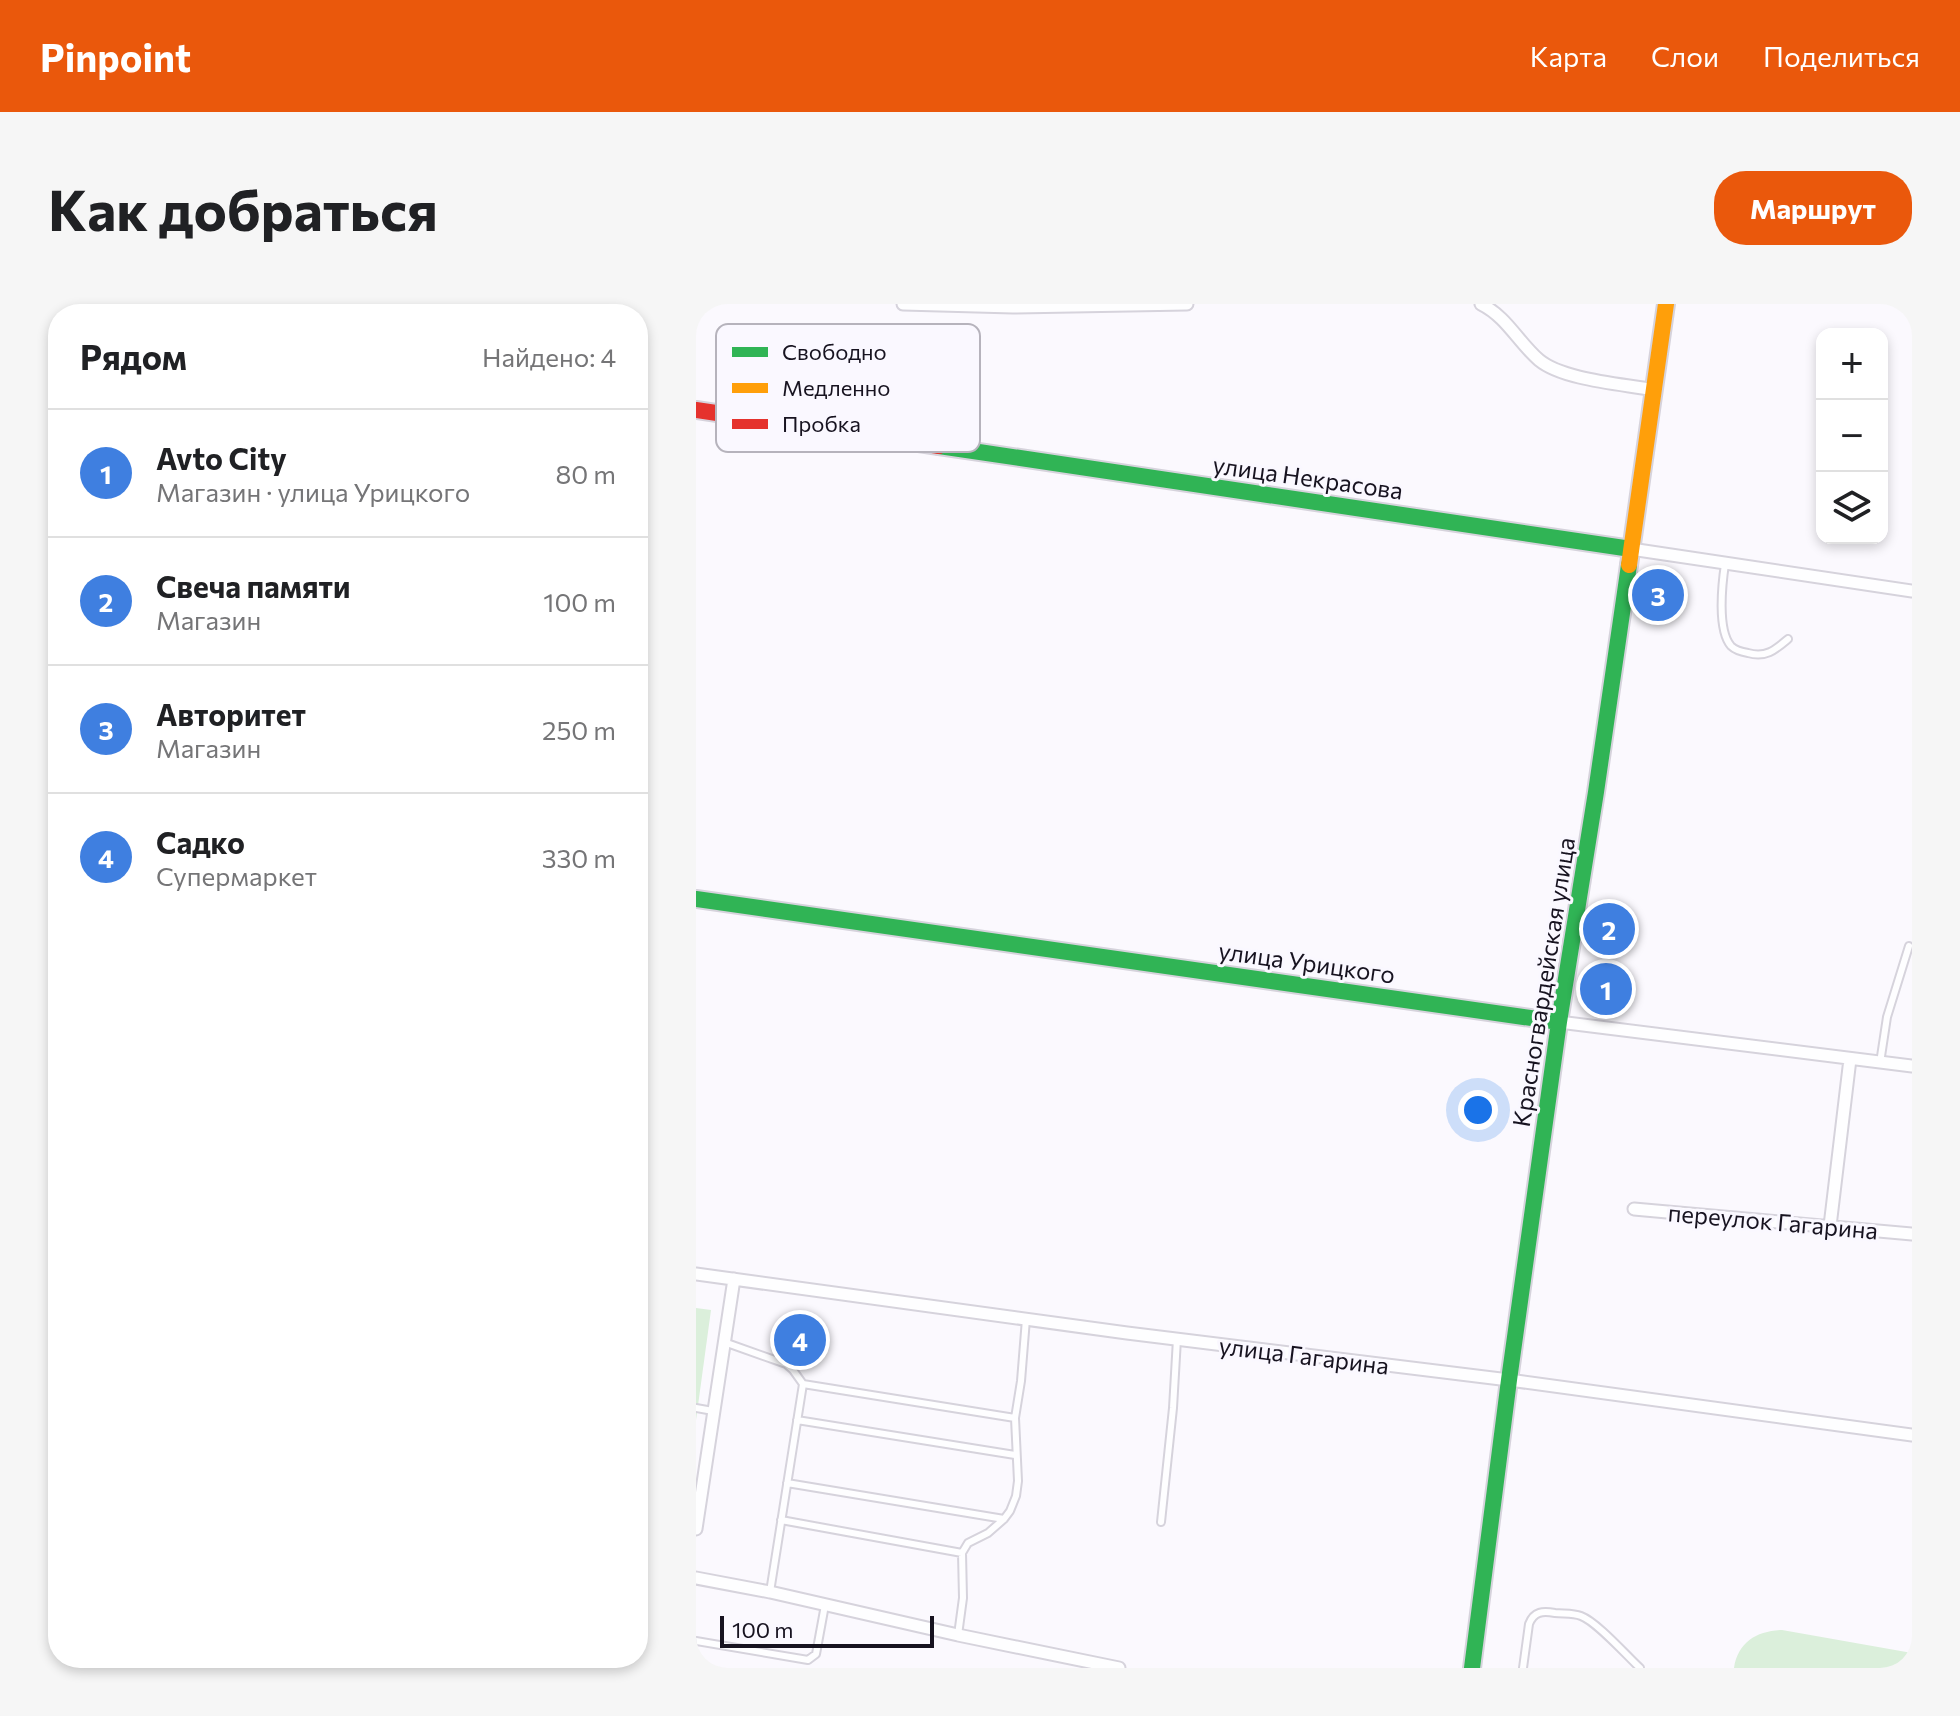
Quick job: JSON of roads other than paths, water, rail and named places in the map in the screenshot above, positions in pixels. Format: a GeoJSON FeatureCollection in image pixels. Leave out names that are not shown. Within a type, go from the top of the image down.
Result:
{"type":"FeatureCollection","features":[{"type":"Feature","properties":{"kind":"street"},"geometry":{"type":"LineString","coordinates":[[903,304],[1013,307],[1187,304]]}},
{"type":"Feature","properties":{"kind":"street"},"geometry":{"type":"LineString","coordinates":[[1481,304],[1496,312],[1535,357],[1551,368],[1574,376],[1654,390]]}},
{"type":"Feature","properties":{"kind":"street","name":"Красногвардейская улица"},"geometry":{"type":"LineString","coordinates":[[1472,1668],[1559,1022],[1596,792],[1666,304]]}},
{"type":"Feature","properties":{"kind":"street","name":"улица Некрасова"},"geometry":{"type":"LineString","coordinates":[[696,410],[716,413]]}},
{"type":"Feature","properties":{"kind":"street","name":"улица Некрасова"},"geometry":{"type":"LineString","coordinates":[[979,452],[1912,591]]}},
{"type":"Feature","properties":{"kind":"street","name":"улица Урицкого"},"geometry":{"type":"LineString","coordinates":[[696,899],[1559,1022],[1912,1066]]}},
{"type":"Feature","properties":{"kind":"street"},"geometry":{"type":"LineString","coordinates":[[1830,1226],[1850,1059]]}},
{"type":"Feature","properties":{"kind":"street","name":"переулок Гагарина"},"geometry":{"type":"LineString","coordinates":[[1634,1209],[1912,1234]]}},
{"type":"Feature","properties":{"kind":"street","name":"улица Гагарина"},"geometry":{"type":"LineString","coordinates":[[696,1274],[1912,1435]]}},
{"type":"Feature","properties":{"kind":"street"},"geometry":{"type":"LineString","coordinates":[[696,1529],[734,1279]]}},
{"type":"Feature","properties":{"kind":"street"},"geometry":{"type":"LineString","coordinates":[[696,1578],[1119,1668]]}},
{"type":"Feature","properties":{"kind":"lane"},"geometry":{"type":"LineString","coordinates":[[1725,563],[1722,605],[1724,630],[1729,644],[1735,649],[1759,655],[1774,651],[1788,639]]}},
{"type":"Feature","properties":{"kind":"lane"},"geometry":{"type":"LineString","coordinates":[[1880,1063],[1887,1017],[1909,946]]}},
{"type":"Feature","properties":{"kind":"lane"},"geometry":{"type":"LineString","coordinates":[[958,1635],[963,1598],[962,1553],[968,1543],[988,1533],[1004,1519],[1016,1496],[1015,1418],[1026,1319]]}},
{"type":"Feature","properties":{"kind":"lane"},"geometry":{"type":"LineString","coordinates":[[1161,1522],[1177,1339]]}},
{"type":"Feature","properties":{"kind":"lane"},"geometry":{"type":"LineString","coordinates":[[724,1342],[786,1364],[803,1384],[770,1592]]}},
{"type":"Feature","properties":{"kind":"lane"},"geometry":{"type":"LineString","coordinates":[[803,1384],[1015,1418]]}},
{"type":"Feature","properties":{"kind":"lane"},"geometry":{"type":"LineString","coordinates":[[696,1408],[713,1411]]}},
{"type":"Feature","properties":{"kind":"lane"},"geometry":{"type":"LineString","coordinates":[[797,1420],[1015,1455]]}},
{"type":"Feature","properties":{"kind":"lane"},"geometry":{"type":"LineString","coordinates":[[787,1483],[1004,1519]]}},
{"type":"Feature","properties":{"kind":"lane"},"geometry":{"type":"LineString","coordinates":[[781,1520],[962,1553]]}},
{"type":"Feature","properties":{"kind":"lane"},"geometry":{"type":"LineString","coordinates":[[696,1641],[808,1660],[816,1654],[825,1605]]}},
{"type":"Feature","properties":{"kind":"lane"},"geometry":{"type":"LineString","coordinates":[[1523,1668],[1531,1617],[1544,1611],[1589,1620],[1640,1668]]}},
{"type":"Feature","properties":{"kind":"place","name":"Авторитет"},"geometry":{"type":"Point","coordinates":[1658,595]}},
{"type":"Feature","properties":{"kind":"place","name":"Свеча памяти"},"geometry":{"type":"Point","coordinates":[1609,929]}},
{"type":"Feature","properties":{"kind":"place","name":"Avto City"},"geometry":{"type":"Point","coordinates":[1606,989]}},
{"type":"Feature","properties":{"kind":"place","name":"Садко"},"geometry":{"type":"Point","coordinates":[800,1340]}}]}
